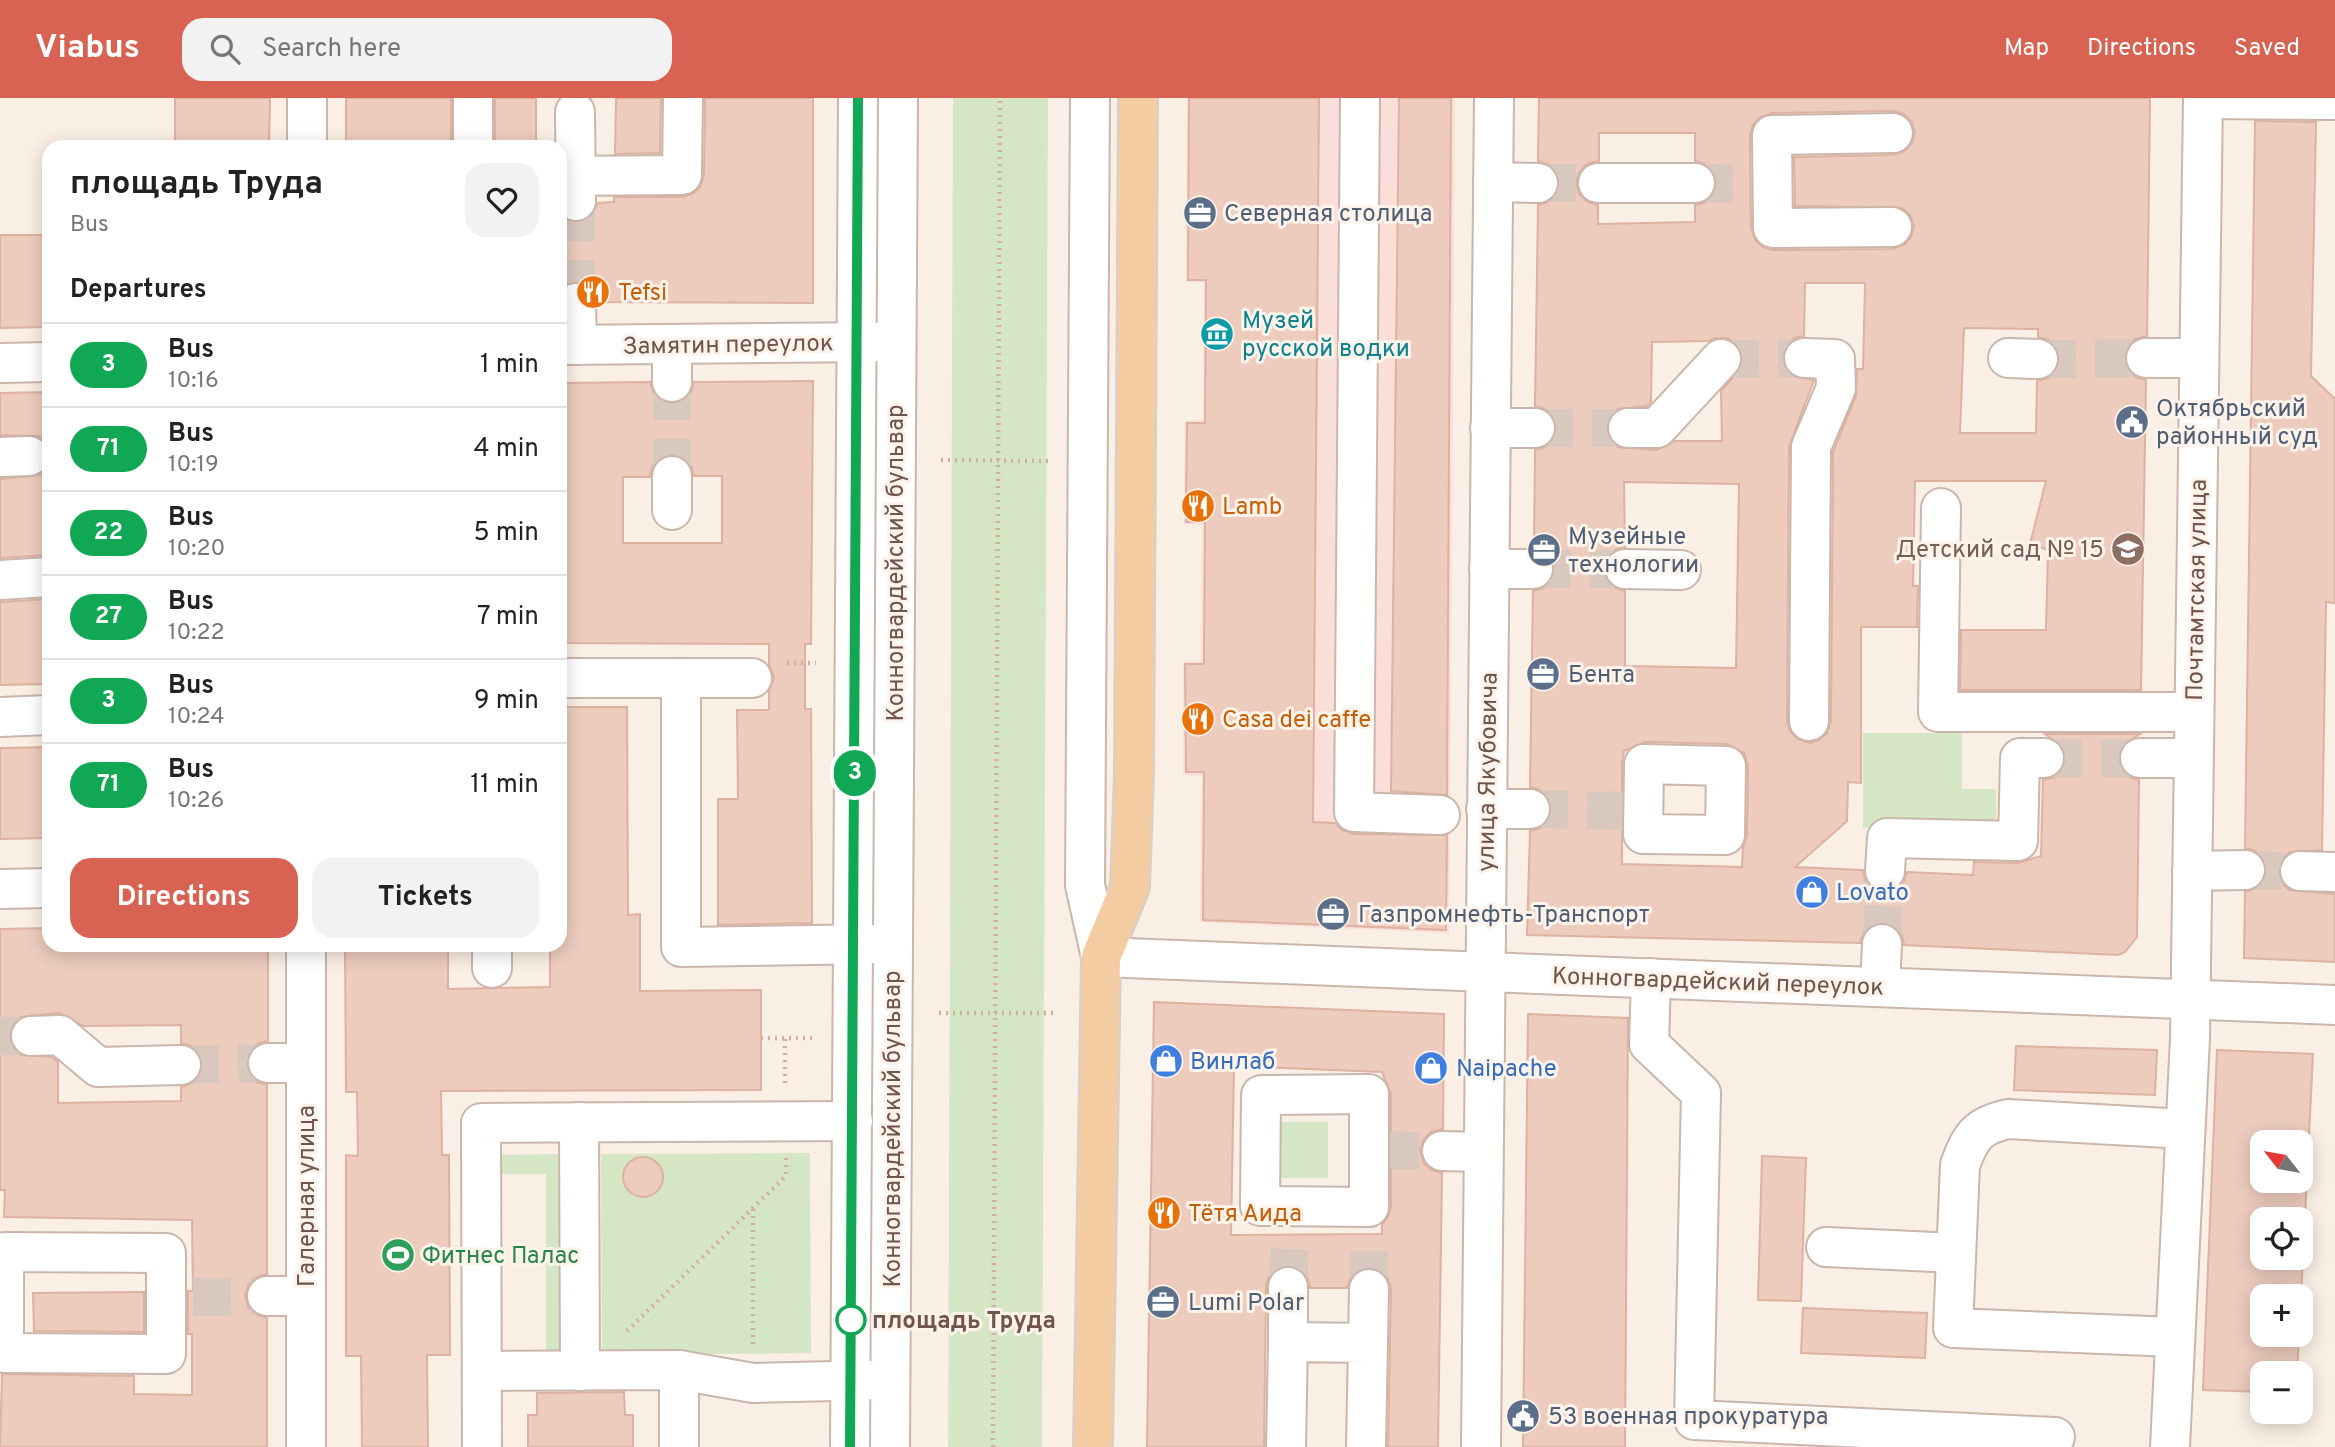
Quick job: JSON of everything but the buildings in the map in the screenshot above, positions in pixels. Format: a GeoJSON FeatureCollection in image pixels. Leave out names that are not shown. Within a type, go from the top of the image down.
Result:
{"type":"FeatureCollection","features":[{"type":"Feature","properties":{"kind":"main road"},"geometry":{"type":"LineString","coordinates":[[1093,1447],[1101,957],[1130,887],[1134,774],[1138,98]]}},
{"type":"Feature","properties":{"kind":"street"},"geometry":{"type":"LineString","coordinates":[[307,98],[307,140]]}},
{"type":"Feature","properties":{"kind":"street"},"geometry":{"type":"LineString","coordinates":[[473,98],[473,140]]}},
{"type":"Feature","properties":{"kind":"street"},"geometry":{"type":"LineString","coordinates":[[575,112],[571,185],[682,175],[683,98]]}},
{"type":"Feature","properties":{"kind":"street","name":"Конногвардейский бульвар"},"geometry":{"type":"LineString","coordinates":[[850,1447],[858,98]]}},
{"type":"Feature","properties":{"kind":"street","name":"Конногвардейский бульвар"},"geometry":{"type":"LineString","coordinates":[[890,1447],[898,98]]}},
{"type":"Feature","properties":{"kind":"street"},"geometry":{"type":"LineString","coordinates":[[1090,98],[1086,885],[1101,957]]}},
{"type":"Feature","properties":{"kind":"street"},"geometry":{"type":"LineString","coordinates":[[1360,98],[1354,812],[1443,815],[1530,809]]}},
{"type":"Feature","properties":{"kind":"street","name":"улица Якубовича"},"geometry":{"type":"LineString","coordinates":[[1481,1447],[1494,98]]}},
{"type":"Feature","properties":{"kind":"street"},"geometry":{"type":"LineString","coordinates":[[2203,98],[2335,100]]}},
{"type":"Feature","properties":{"kind":"street","name":"Почтамтская улица"},"geometry":{"type":"LineString","coordinates":[[2169,1447],[2190,999],[2203,98]]}},
{"type":"Feature","properties":{"kind":"street"},"geometry":{"type":"LineString","coordinates":[[1892,226],[1773,228],[1760,183],[1772,135],[1894,134]]}},
{"type":"Feature","properties":{"kind":"street"},"geometry":{"type":"LineString","coordinates":[[1493,183],[1538,183]]}},
{"type":"Feature","properties":{"kind":"street"},"geometry":{"type":"LineString","coordinates":[[1598,183],[1695,183]]}},
{"type":"Feature","properties":{"kind":"street"},"geometry":{"type":"LineString","coordinates":[[568,345],[576,303]]}},
{"type":"Feature","properties":{"kind":"street","name":"Замятин переулок"},"geometry":{"type":"LineString","coordinates":[[568,345],[896,342]]}},
{"type":"Feature","properties":{"kind":"street"},"geometry":{"type":"LineString","coordinates":[[672,345],[672,382]]}},
{"type":"Feature","properties":{"kind":"street"},"geometry":{"type":"LineString","coordinates":[[1804,358],[1835,359],[1836,387],[1811,447],[1809,722]]}},
{"type":"Feature","properties":{"kind":"street"},"geometry":{"type":"LineString","coordinates":[[2146,358],[2199,358]]}},
{"type":"Feature","properties":{"kind":"street"},"geometry":{"type":"LineString","coordinates":[[1628,428],[1657,428],[1721,359]]}},
{"type":"Feature","properties":{"kind":"street"},"geometry":{"type":"LineString","coordinates":[[0,363],[42,362]]}},
{"type":"Feature","properties":{"kind":"street"},"geometry":{"type":"LineString","coordinates":[[1490,428],[1535,428]]}},
{"type":"Feature","properties":{"kind":"street"},"geometry":{"type":"LineString","coordinates":[[1941,509],[1938,712],[2194,712]]}},
{"type":"Feature","properties":{"kind":"street"},"geometry":{"type":"LineString","coordinates":[[1489,569],[1533,569]]}},
{"type":"Feature","properties":{"kind":"street"},"geometry":{"type":"LineString","coordinates":[[1625,569],[1681,570]]}},
{"type":"Feature","properties":{"kind":"street"},"geometry":{"type":"LineString","coordinates":[[0,580],[42,577]]}},
{"type":"Feature","properties":{"kind":"street"},"geometry":{"type":"LineString","coordinates":[[567,678],[752,678]]}},
{"type":"Feature","properties":{"kind":"street"},"geometry":{"type":"LineString","coordinates":[[681,678],[681,947],[892,944]]}},
{"type":"Feature","properties":{"kind":"street"},"geometry":{"type":"LineString","coordinates":[[0,717],[42,715]]}},
{"type":"Feature","properties":{"kind":"street"},"geometry":{"type":"LineString","coordinates":[[1885,871],[1887,838],[2018,841],[2020,758],[2044,758]]}},
{"type":"Feature","properties":{"kind":"street"},"geometry":{"type":"LineString","coordinates":[[2140,758],[2193,758]]}},
{"type":"Feature","properties":{"kind":"street"},"geometry":{"type":"LineString","coordinates":[[2192,871],[2245,870]]}},
{"type":"Feature","properties":{"kind":"street"},"geometry":{"type":"LineString","coordinates":[[0,889],[42,888]]}},
{"type":"Feature","properties":{"kind":"street"},"geometry":{"type":"LineString","coordinates":[[1880,987],[1882,944]]}},
{"type":"Feature","properties":{"kind":"street","name":"Галерная улица"},"geometry":{"type":"LineString","coordinates":[[306,952],[306,1447]]}},
{"type":"Feature","properties":{"kind":"street","name":"Конногвардейский переулок"},"geometry":{"type":"LineString","coordinates":[[1101,957],[2335,1004]]}},
{"type":"Feature","properties":{"kind":"street"},"geometry":{"type":"LineString","coordinates":[[1651,978],[1649,1044],[1700,1093],[1694,1420],[2055,1437]]}},
{"type":"Feature","properties":{"kind":"street"},"geometry":{"type":"LineString","coordinates":[[31,1036],[60,1035],[98,1067],[181,1065]]}},
{"type":"Feature","properties":{"kind":"street"},"geometry":{"type":"LineString","coordinates":[[268,1063],[306,1063]]}},
{"type":"Feature","properties":{"kind":"street"},"geometry":{"type":"LineString","coordinates":[[1369,1094],[1375,1150],[1370,1220],[1290,1220],[1260,1206],[1261,1095],[1369,1094]]}},
{"type":"Feature","properties":{"kind":"street"},"geometry":{"type":"LineString","coordinates":[[2175,1337],[1953,1328],[1960,1165],[1969,1141],[1986,1124],[2008,1119],[2185,1129]]}},
{"type":"Feature","properties":{"kind":"street"},"geometry":{"type":"LineString","coordinates":[[482,1447],[481,1123],[853,1121]]}},
{"type":"Feature","properties":{"kind":"street"},"geometry":{"type":"LineString","coordinates":[[579,1122],[580,1371]]}},
{"type":"Feature","properties":{"kind":"street"},"geometry":{"type":"LineString","coordinates":[[1442,1151],[1483,1152]]}},
{"type":"Feature","properties":{"kind":"street"},"geometry":{"type":"LineString","coordinates":[[1826,1247],[1956,1253]]}},
{"type":"Feature","properties":{"kind":"street"},"geometry":{"type":"LineString","coordinates":[[4,1252],[166,1253],[179,1296],[166,1354],[4,1353],[4,1252]]}},
{"type":"Feature","properties":{"kind":"street"},"geometry":{"type":"LineString","coordinates":[[1286,1447],[1288,1287]]}},
{"type":"Feature","properties":{"kind":"street"},"geometry":{"type":"LineString","coordinates":[[1366,1447],[1369,1289]]}},
{"type":"Feature","properties":{"kind":"street"},"geometry":{"type":"LineString","coordinates":[[267,1296],[306,1296]]}},
{"type":"Feature","properties":{"kind":"street"},"geometry":{"type":"LineString","coordinates":[[1288,1342],[1368,1343]]}},
{"type":"Feature","properties":{"kind":"street"},"geometry":{"type":"LineString","coordinates":[[482,1371],[679,1370],[753,1383],[890,1380]]}},
{"type":"Feature","properties":{"kind":"street"},"geometry":{"type":"LineString","coordinates":[[679,1370],[679,1447]]}},
{"type":"Feature","properties":{"kind":"path"},"geometry":{"type":"LineString","coordinates":[[993,1447],[1000,98]]}},
{"type":"Feature","properties":{"kind":"path"},"geometry":{"type":"LineString","coordinates":[[941,460],[1055,461]]}},
{"type":"Feature","properties":{"kind":"path"},"geometry":{"type":"LineString","coordinates":[[939,1013],[1053,1013]]}},
{"type":"Feature","properties":{"kind":"path"},"geometry":{"type":"LineString","coordinates":[[761,1038],[823,1038]]}},
{"type":"Feature","properties":{"kind":"path"},"geometry":{"type":"LineString","coordinates":[[580,1371],[602,1354],[786,1176],[785,1038]]}},
{"type":"Feature","properties":{"kind":"path"},"geometry":{"type":"LineString","coordinates":[[753,1208],[753,1383]]}},
{"type":"Feature","properties":{"kind":"shaded area"},"geometry":{"type":"Polygon","coordinates":[[[1187,98],[1455,98],[1449,933],[1200,922],[1202,776],[1183,775],[1183,662],[1201,662],[1202,525],[1184,524],[1185,421],[1203,420],[1204,283],[1186,282],[1187,98]]]}},
{"type":"Feature","properties":{"kind":"green space"},"geometry":{"type":"Polygon","coordinates":[[[953,98],[1048,98],[1042,1447],[948,1447],[953,98]]]}},
{"type":"Feature","properties":{"kind":"green space"},"geometry":{"type":"Polygon","coordinates":[[[1863,733],[1962,733],[1962,789],[1996,789],[1996,828],[1863,828],[1863,733]]]}},
{"type":"Feature","properties":{"kind":"green space"},"geometry":{"type":"Polygon","coordinates":[[[1280,1122],[1328,1122],[1328,1178],[1280,1178],[1280,1122]]]}},
{"type":"Feature","properties":{"kind":"green space"},"geometry":{"type":"Polygon","coordinates":[[[810,1153],[811,1353],[602,1355],[601,1154],[810,1153]]]}},
{"type":"Feature","properties":{"kind":"green space"},"geometry":{"type":"Polygon","coordinates":[[[561,1154],[562,1355],[546,1355],[546,1174],[497,1174],[497,1155],[561,1154]]]}},
{"type":"Feature","properties":{"kind":"tunnel"},"geometry":{"type":"LineString","coordinates":[[1538,183],[1598,183]]}},
{"type":"Feature","properties":{"kind":"tunnel"},"geometry":{"type":"LineString","coordinates":[[1695,183],[1748,184]]}},
{"type":"Feature","properties":{"kind":"tunnel"},"geometry":{"type":"LineString","coordinates":[[576,203],[576,303]]}},
{"type":"Feature","properties":{"kind":"tunnel"},"geometry":{"type":"LineString","coordinates":[[1721,359],[1804,358]]}},
{"type":"Feature","properties":{"kind":"tunnel"},"geometry":{"type":"LineString","coordinates":[[2038,359],[2146,358]]}},
{"type":"Feature","properties":{"kind":"tunnel"},"geometry":{"type":"LineString","coordinates":[[672,382],[672,476]]}},
{"type":"Feature","properties":{"kind":"tunnel"},"geometry":{"type":"LineString","coordinates":[[1535,428],[1628,428]]}},
{"type":"Feature","properties":{"kind":"tunnel"},"geometry":{"type":"LineString","coordinates":[[1533,569],[1625,569]]}},
{"type":"Feature","properties":{"kind":"tunnel"},"geometry":{"type":"LineString","coordinates":[[2044,758],[2140,758]]}},
{"type":"Feature","properties":{"kind":"tunnel"},"geometry":{"type":"LineString","coordinates":[[1530,809],[1623,811]]}},
{"type":"Feature","properties":{"kind":"tunnel"},"geometry":{"type":"LineString","coordinates":[[2245,870],[2300,871]]}},
{"type":"Feature","properties":{"kind":"tunnel"},"geometry":{"type":"LineString","coordinates":[[1882,944],[1885,871]]}},
{"type":"Feature","properties":{"kind":"tunnel"},"geometry":{"type":"LineString","coordinates":[[0,1036],[31,1036]]}},
{"type":"Feature","properties":{"kind":"tunnel"},"geometry":{"type":"LineString","coordinates":[[181,1065],[268,1063]]}},
{"type":"Feature","properties":{"kind":"tunnel"},"geometry":{"type":"LineString","coordinates":[[1381,1150],[1442,1151]]}},
{"type":"Feature","properties":{"kind":"tunnel"},"geometry":{"type":"LineString","coordinates":[[1288,1287],[1290,1234]]}},
{"type":"Feature","properties":{"kind":"tunnel"},"geometry":{"type":"LineString","coordinates":[[1369,1234],[1369,1289]]}},
{"type":"Feature","properties":{"kind":"tunnel"},"geometry":{"type":"LineString","coordinates":[[193,1297],[267,1296]]}},
{"type":"Feature","properties":{"kind":"bus line","name":"3"},"geometry":{"type":"LineString","coordinates":[[850,1447],[858,98]]}},
{"type":"Feature","properties":{"kind":"place","name":"Северная столица"},"geometry":{"type":"Point","coordinates":[1200,213]}},
{"type":"Feature","properties":{"kind":"place","name":"Tefsi"},"geometry":{"type":"Point","coordinates":[593,292]}},
{"type":"Feature","properties":{"kind":"place","name":"Музей русской водки"},"geometry":{"type":"Point","coordinates":[1217,334]}},
{"type":"Feature","properties":{"kind":"place","name":"Октябрьский районный суд"},"geometry":{"type":"Point","coordinates":[2132,422]}},
{"type":"Feature","properties":{"kind":"place","name":"Lamb"},"geometry":{"type":"Point","coordinates":[1198,506]}},
{"type":"Feature","properties":{"kind":"place","name":"Детский сад № 15"},"geometry":{"type":"Point","coordinates":[2128,549]}},
{"type":"Feature","properties":{"kind":"place","name":"Музейные технологии"},"geometry":{"type":"Point","coordinates":[1544,550]}},
{"type":"Feature","properties":{"kind":"place","name":"Бента"},"geometry":{"type":"Point","coordinates":[1543,674]}},
{"type":"Feature","properties":{"kind":"place","name":"Casa dei caffe"},"geometry":{"type":"Point","coordinates":[1198,719]}},
{"type":"Feature","properties":{"kind":"place","name":"Lovato"},"geometry":{"type":"Point","coordinates":[1812,892]}},
{"type":"Feature","properties":{"kind":"place","name":"Газпромнефть-Транспорт"},"geometry":{"type":"Point","coordinates":[1333,914]}},
{"type":"Feature","properties":{"kind":"place","name":"Винлаб"},"geometry":{"type":"Point","coordinates":[1166,1061]}},
{"type":"Feature","properties":{"kind":"place","name":"Naipache"},"geometry":{"type":"Point","coordinates":[1431,1068]}},
{"type":"Feature","properties":{"kind":"place","name":"Тётя Аида"},"geometry":{"type":"Point","coordinates":[1164,1213]}},
{"type":"Feature","properties":{"kind":"place","name":"Фитнес Палас"},"geometry":{"type":"Point","coordinates":[398,1255]}},
{"type":"Feature","properties":{"kind":"place","name":"Lumi Рolar"},"geometry":{"type":"Point","coordinates":[1163,1302]}},
{"type":"Feature","properties":{"kind":"place","name":"площадь Труда"},"geometry":{"type":"Point","coordinates":[851,1320]}},
{"type":"Feature","properties":{"kind":"place","name":"53 военная прокуратура"},"geometry":{"type":"Point","coordinates":[1523,1416]}}]}
